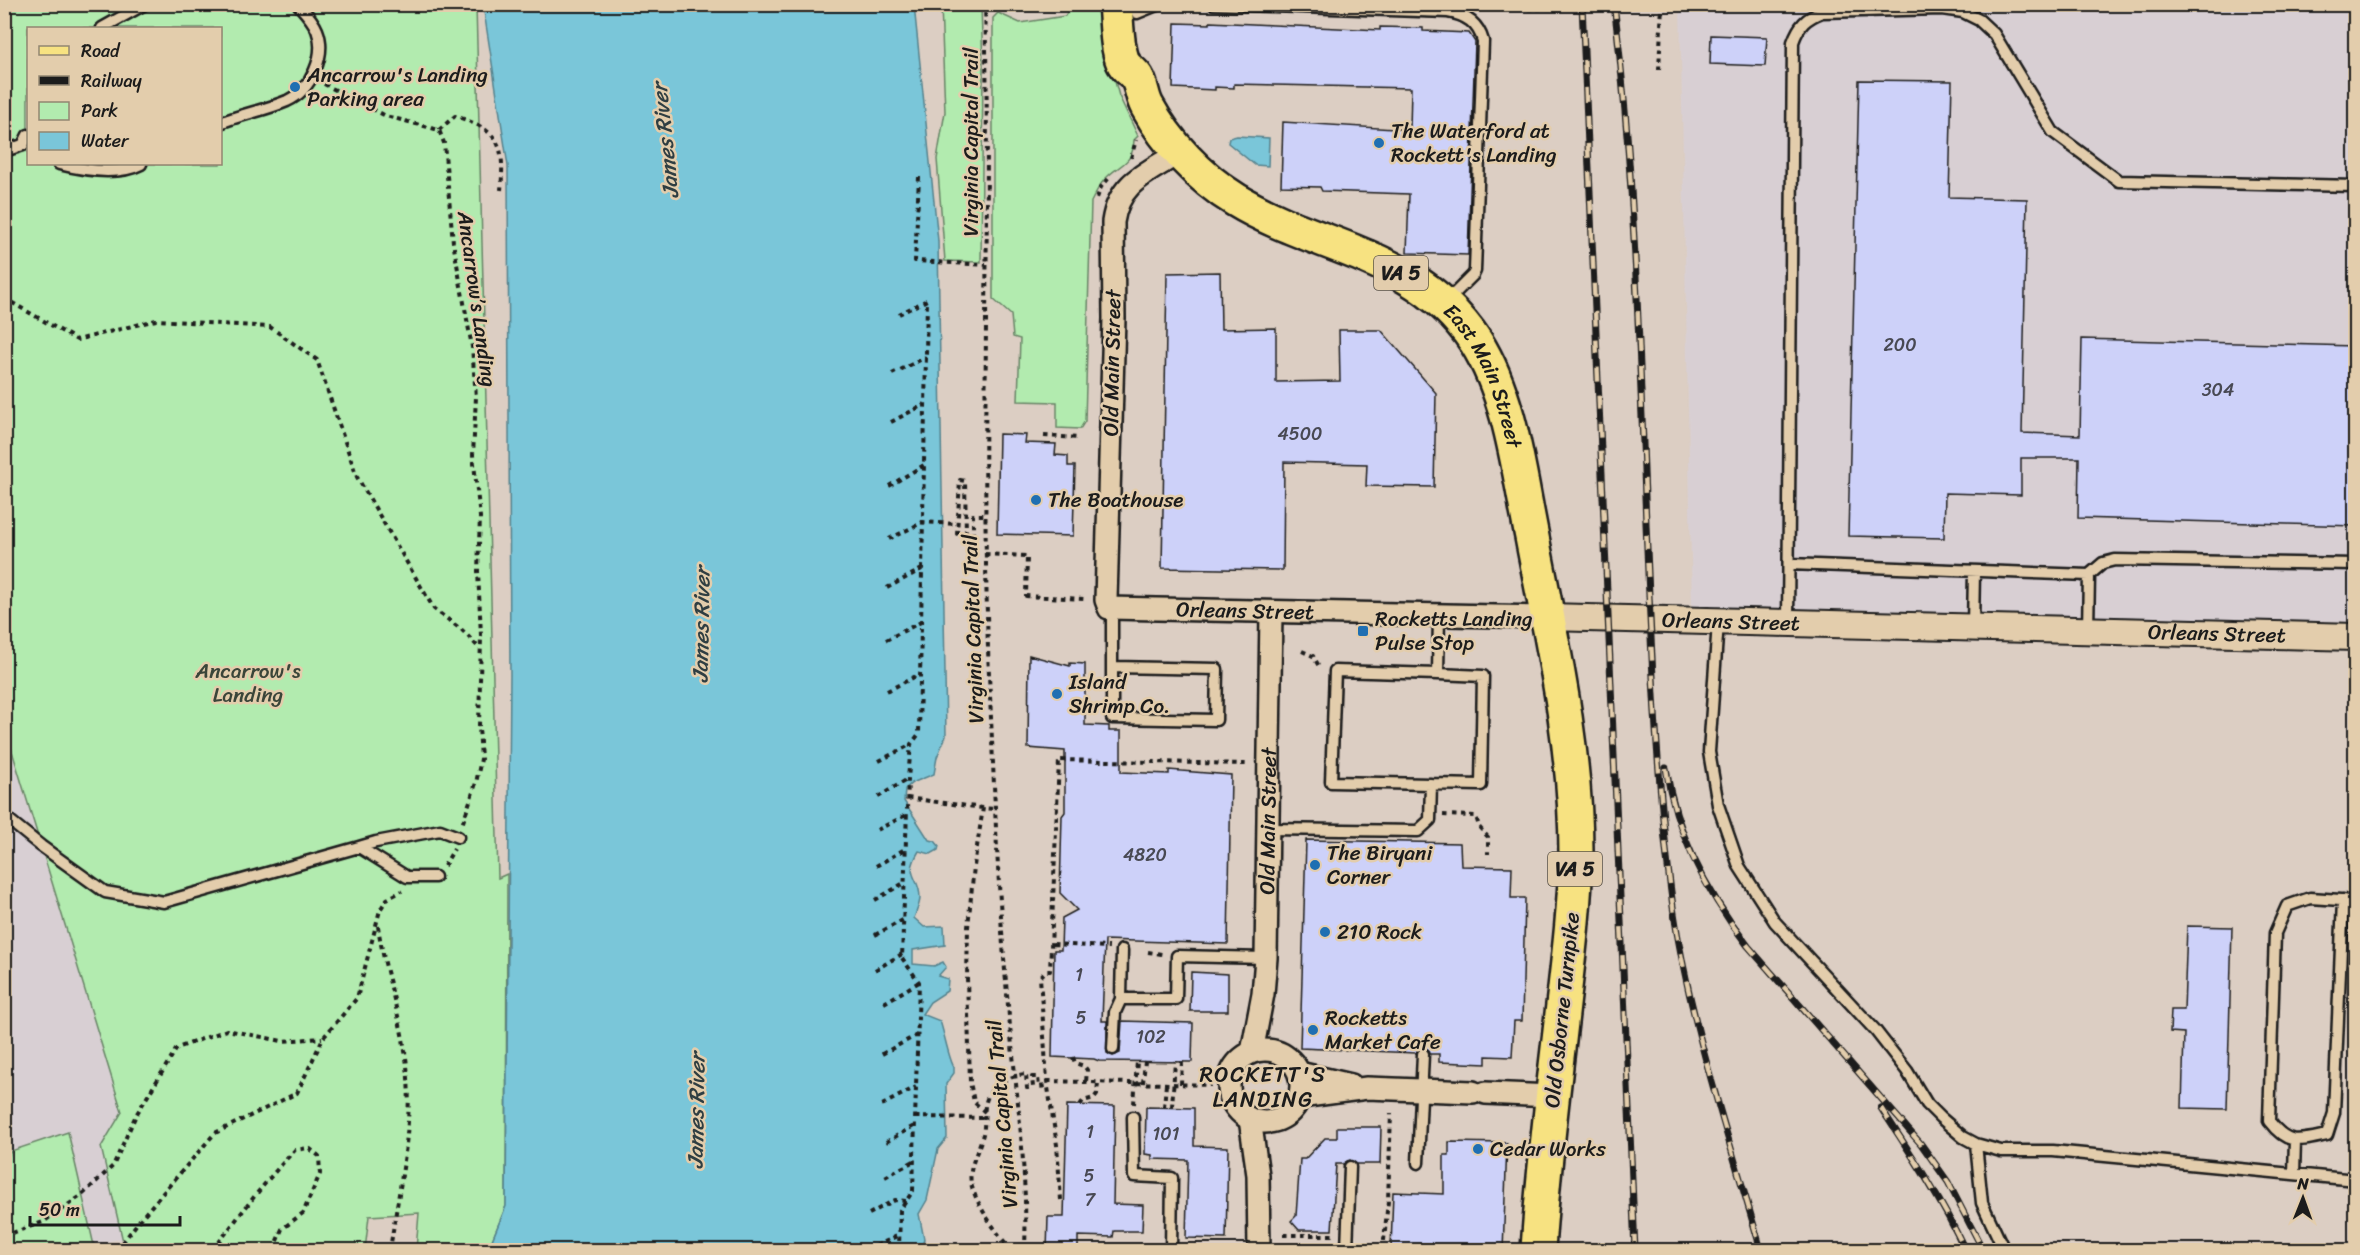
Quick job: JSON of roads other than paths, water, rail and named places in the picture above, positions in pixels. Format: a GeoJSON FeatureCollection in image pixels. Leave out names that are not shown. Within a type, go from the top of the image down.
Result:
{"type":"FeatureCollection","features":[{"type":"Feature","properties":{"kind":"main road","name":"East Main Street"},"geometry":{"type":"LineString","coordinates":[[1137,7],[1143,61],[1137,79],[1145,102],[1162,130],[1202,174],[1235,200],[1383,263],[1413,280],[1443,305],[1476,343],[1503,400],[1556,656],[1573,769]]}},
{"type":"Feature","properties":{"kind":"main road","name":"Old Osborne Turnpike"},"geometry":{"type":"LineString","coordinates":[[1538,1251],[1552,1096],[1573,922],[1576,854],[1573,769]]}},
{"type":"Feature","properties":{"kind":"street","name":"Old Main Street"},"geometry":{"type":"LineString","coordinates":[[1110,607],[1113,222],[1116,207],[1128,187],[1180,152]]}},
{"type":"Feature","properties":{"kind":"street","name":"Orleans Street"},"geometry":{"type":"LineString","coordinates":[[1110,607],[2355,637]]}},
{"type":"Feature","properties":{"kind":"street","name":"Old Main Street"},"geometry":{"type":"LineString","coordinates":[[1252,1052],[1263,994],[1266,958],[1271,612]]}},
{"type":"Feature","properties":{"kind":"street","name":"Old Main Street"},"geometry":{"type":"LineString","coordinates":[[1263,994],[1275,1051]]}},
{"type":"Feature","properties":{"kind":"street"},"geometry":{"type":"LineString","coordinates":[[1275,1051],[1294,1064],[1299,1073],[1300,1097],[1286,1116],[1274,1121],[1262,1122],[1250,1119],[1234,1105],[1229,1085],[1231,1074],[1236,1065],[1252,1052],[1275,1051]]}},
{"type":"Feature","properties":{"kind":"street"},"geometry":{"type":"LineString","coordinates":[[1299,1073],[1367,1088]]}},
{"type":"Feature","properties":{"kind":"street"},"geometry":{"type":"LineString","coordinates":[[1300,1097],[1367,1088],[1552,1096]]}},
{"type":"Feature","properties":{"kind":"street"},"geometry":{"type":"LineString","coordinates":[[1250,1119],[1258,1175],[1259,1251]]}},
{"type":"Feature","properties":{"kind":"street"},"geometry":{"type":"LineString","coordinates":[[1258,1175],[1274,1121]]}},
{"type":"Feature","properties":{"kind":"lane"},"geometry":{"type":"LineString","coordinates":[[104,27],[145,4]]}},
{"type":"Feature","properties":{"kind":"lane"},"geometry":{"type":"LineString","coordinates":[[222,122],[288,100],[303,88],[316,70],[320,53],[318,33],[311,18],[298,4]]}},
{"type":"Feature","properties":{"kind":"lane"},"geometry":{"type":"LineString","coordinates":[[1213,4],[1448,12],[1460,14],[1478,27],[1483,41],[1474,271],[1473,275],[1443,305]]}},
{"type":"Feature","properties":{"kind":"lane"},"geometry":{"type":"LineString","coordinates":[[1788,622],[1793,42],[1798,28],[1808,17],[1822,12],[1942,9],[1963,12],[1978,20],[1994,34],[2053,132],[2119,181],[2355,186]]}},
{"type":"Feature","properties":{"kind":"lane"},"geometry":{"type":"LineString","coordinates":[[4,151],[26,147]]}},
{"type":"Feature","properties":{"kind":"lane"},"geometry":{"type":"LineString","coordinates":[[63,165],[79,169],[129,170],[139,165]]}},
{"type":"Feature","properties":{"kind":"lane"},"geometry":{"type":"LineString","coordinates":[[1789,564],[2089,574],[2103,562],[2115,560],[2355,564]]}},
{"type":"Feature","properties":{"kind":"lane"},"geometry":{"type":"LineString","coordinates":[[1973,627],[1974,571]]}},
{"type":"Feature","properties":{"kind":"lane"},"geometry":{"type":"LineString","coordinates":[[2088,630],[2089,574]]}},
{"type":"Feature","properties":{"kind":"lane"},"geometry":{"type":"LineString","coordinates":[[1110,607],[1113,667],[1112,718],[1216,720],[1217,669],[1113,667]]}},
{"type":"Feature","properties":{"kind":"lane"},"geometry":{"type":"LineString","coordinates":[[1438,674],[1439,615]]}},
{"type":"Feature","properties":{"kind":"lane"},"geometry":{"type":"LineString","coordinates":[[1718,621],[1709,752],[1718,805],[1739,866],[1775,922],[1875,1030],[1907,1071],[1927,1104],[1941,1118],[1963,1137],[1976,1144],[2001,1151],[2053,1151],[2355,1180]]}},
{"type":"Feature","properties":{"kind":"lane"},"geometry":{"type":"LineString","coordinates":[[1335,671],[1438,674],[1483,676],[1481,785],[1331,782],[1335,671]]}},
{"type":"Feature","properties":{"kind":"lane"},"geometry":{"type":"LineString","coordinates":[[1268,829],[1418,831],[1430,820],[1431,784]]}},
{"type":"Feature","properties":{"kind":"lane"},"geometry":{"type":"LineString","coordinates":[[4,816],[105,892],[164,902],[376,842],[440,830],[458,837]]}},
{"type":"Feature","properties":{"kind":"lane"},"geometry":{"type":"LineString","coordinates":[[359,847],[407,877],[435,877]]}},
{"type":"Feature","properties":{"kind":"lane"},"geometry":{"type":"LineString","coordinates":[[2343,900],[2334,1113],[2327,1135],[2301,1141],[2295,1140],[2280,1136],[2269,1121],[2275,933],[2287,906],[2310,898],[2343,900],[2355,901]]}},
{"type":"Feature","properties":{"kind":"lane"},"geometry":{"type":"LineString","coordinates":[[1113,1048],[1115,1012],[1120,999],[1118,949]]}},
{"type":"Feature","properties":{"kind":"lane"},"geometry":{"type":"LineString","coordinates":[[1120,999],[1176,999],[1177,956],[1266,958]]}},
{"type":"Feature","properties":{"kind":"lane"},"geometry":{"type":"LineString","coordinates":[[1418,1163],[1423,1054]]}},
{"type":"Feature","properties":{"kind":"lane"},"geometry":{"type":"LineString","coordinates":[[1133,1117],[1134,1176],[1172,1178],[1171,1251]]}},
{"type":"Feature","properties":{"kind":"lane"},"geometry":{"type":"LineString","coordinates":[[2294,1174],[2295,1140]]}},
{"type":"Feature","properties":{"kind":"lane"},"geometry":{"type":"LineString","coordinates":[[1976,1144],[1982,1203],[2004,1251]]}},
{"type":"Feature","properties":{"kind":"lane"},"geometry":{"type":"LineString","coordinates":[[1347,1251],[1350,1167]]}},
{"type":"Feature","properties":{"kind":"water","name":"James River"},"geometry":{"type":"Polygon","coordinates":[[[483,5],[914,5],[938,241],[946,736],[937,757],[934,774],[912,783],[905,789],[904,801],[929,840],[935,841],[939,846],[938,850],[931,854],[919,851],[914,860],[912,872],[920,898],[914,918],[924,927],[944,926],[945,945],[913,950],[913,964],[934,966],[943,962],[946,967],[938,976],[948,979],[947,991],[930,1002],[922,1014],[940,1021],[954,1067],[954,1073],[946,1084],[947,1138],[938,1149],[927,1200],[919,1214],[924,1239],[921,1250],[488,1250],[506,1206],[510,675],[508,166],[483,5]]]}},
{"type":"Feature","properties":{"kind":"water"},"geometry":{"type":"Polygon","coordinates":[[[1237,136],[1269,138],[1268,166],[1255,165],[1228,143],[1229,138],[1237,136]]]}},
{"type":"Feature","properties":{"kind":"railway"},"geometry":{"type":"LineString","coordinates":[[1582,4],[1635,1250]]}},
{"type":"Feature","properties":{"kind":"railway"},"geometry":{"type":"LineString","coordinates":[[1614,4],[1633,217],[1654,699],[1668,866],[1680,951],[1689,994],[1761,1250]]}},
{"type":"Feature","properties":{"kind":"railway"},"geometry":{"type":"LineString","coordinates":[[1666,768],[1677,817],[1695,862],[1719,905],[1748,946],[1921,1144],[1948,1182],[1983,1250]]}},
{"type":"Feature","properties":{"kind":"railway"},"geometry":{"type":"LineString","coordinates":[[1881,1108],[1936,1195],[1965,1250]]}},
{"type":"Feature","properties":{"kind":"place","name":"Ancarrow's Landing Parking area"},"geometry":{"type":"Point","coordinates":[295,87]}},
{"type":"Feature","properties":{"kind":"place","name":"The Waterford at Rockett's Landing"},"geometry":{"type":"Point","coordinates":[1379,143]}},
{"type":"Feature","properties":{"kind":"place","name":"The Boathouse"},"geometry":{"type":"Point","coordinates":[1036,500]}},
{"type":"Feature","properties":{"kind":"place","name":"Rocketts Landing Pulse Stop"},"geometry":{"type":"Point","coordinates":[1363,631]}},
{"type":"Feature","properties":{"kind":"place","name":"Island Shrimp Co."},"geometry":{"type":"Point","coordinates":[1057,694]}},
{"type":"Feature","properties":{"kind":"place","name":"The Biryani Corner"},"geometry":{"type":"Point","coordinates":[1315,865]}},
{"type":"Feature","properties":{"kind":"place","name":"210 Rock"},"geometry":{"type":"Point","coordinates":[1325,932]}},
{"type":"Feature","properties":{"kind":"place","name":"Rocketts Market Cafe"},"geometry":{"type":"Point","coordinates":[1313,1030]}},
{"type":"Feature","properties":{"kind":"place","name":"Cedar Works"},"geometry":{"type":"Point","coordinates":[1478,1149]}},
{"type":"Feature","properties":{"kind":"district","name":"ROCKETT'S LANDING"},"geometry":{"type":"Point","coordinates":[1263,1086]}},
{"type":"Feature","properties":{"kind":"park label","name":"Ancarrow's Landing"},"geometry":{"type":"Point","coordinates":[248,683]}}]}
